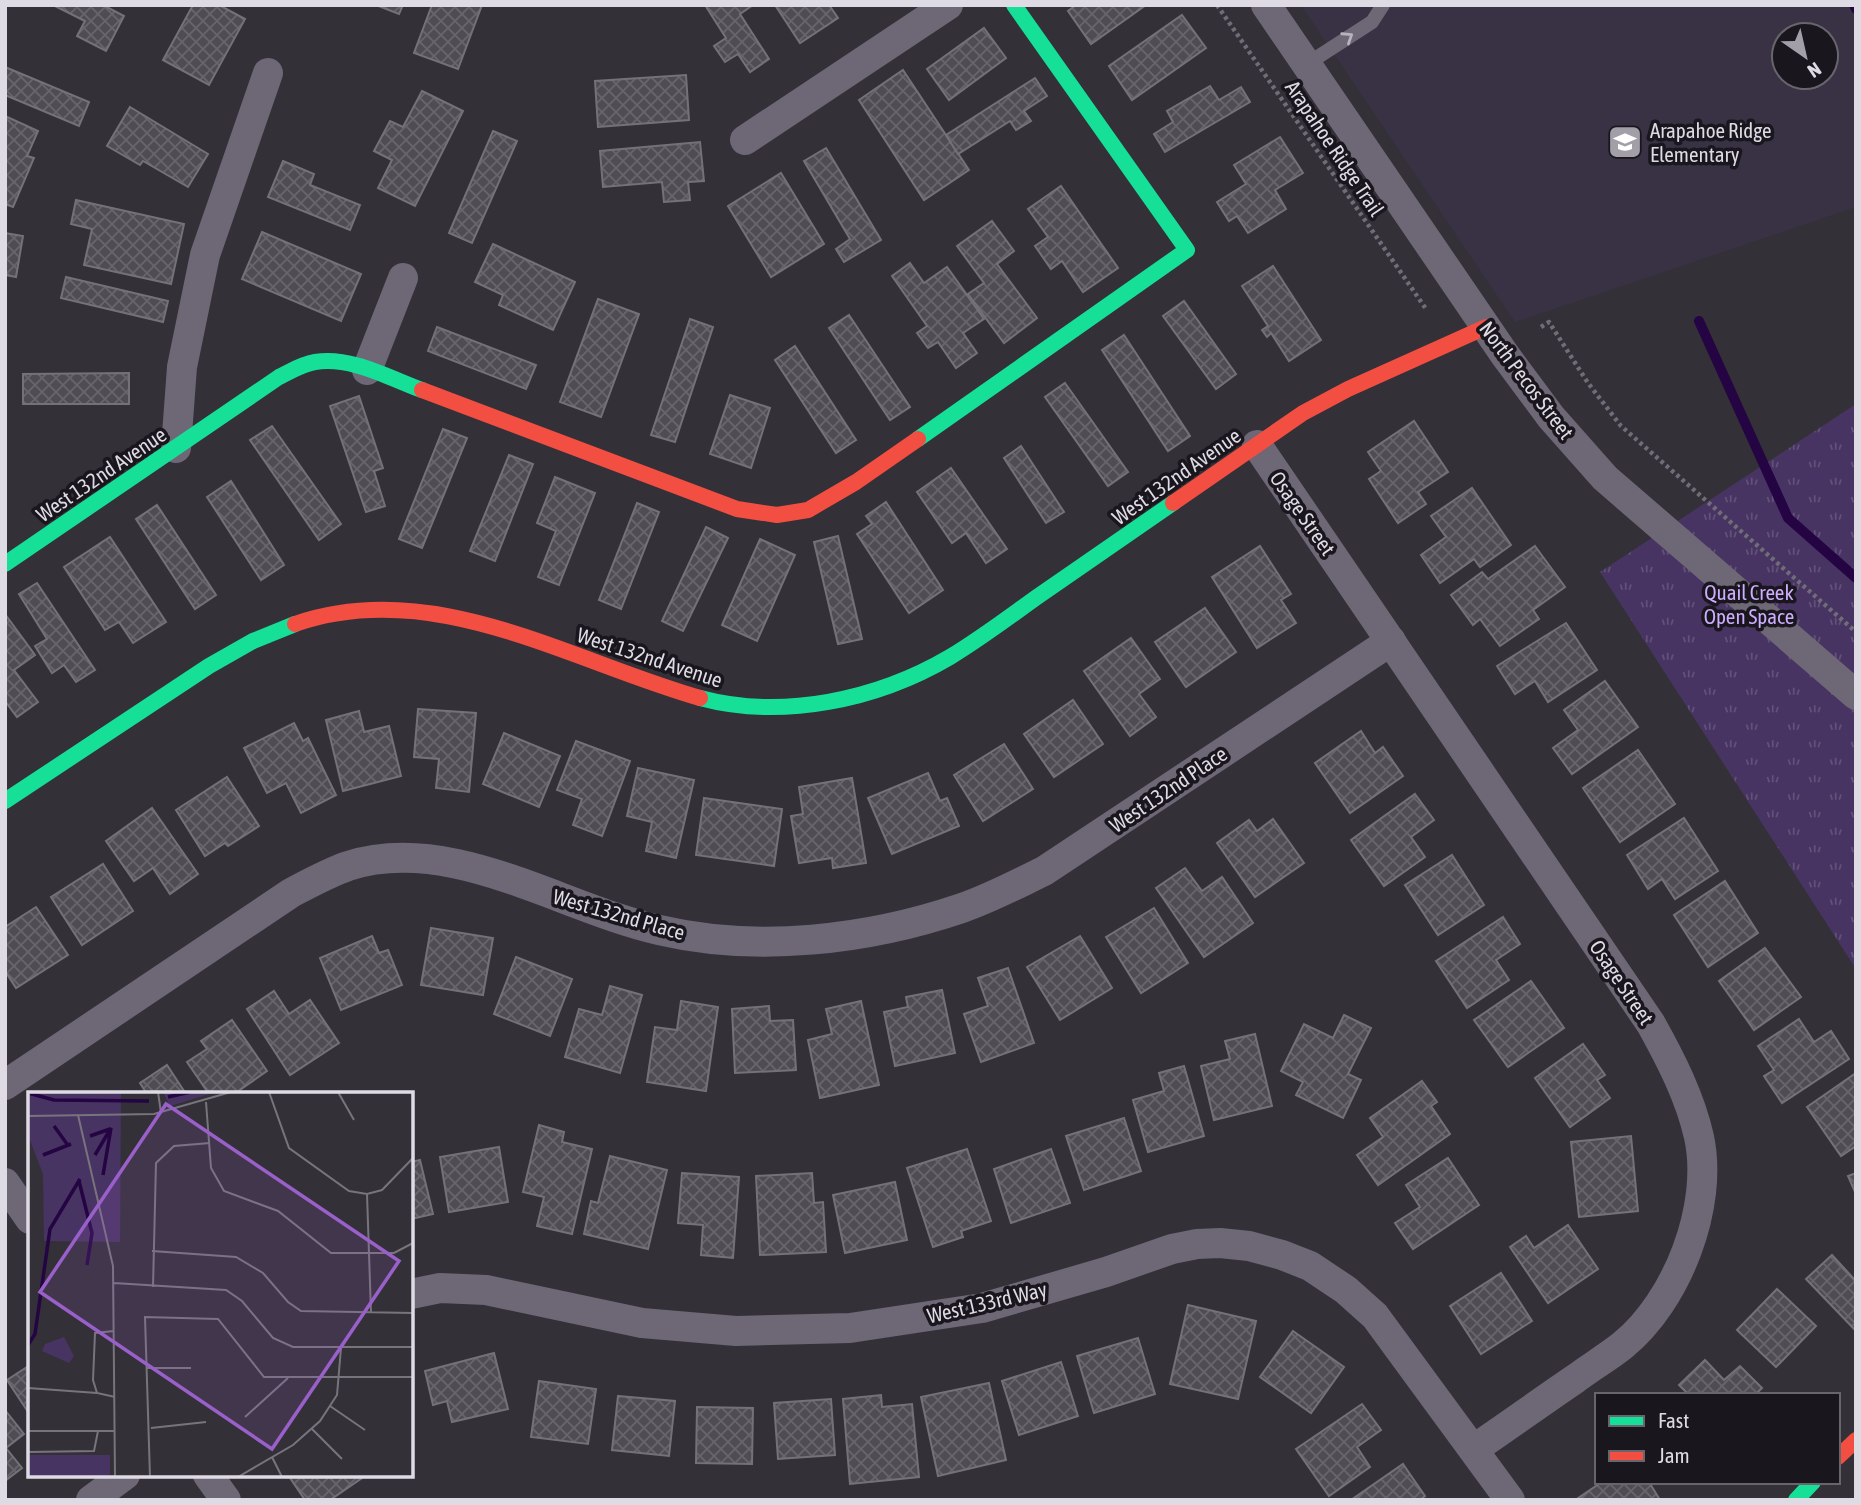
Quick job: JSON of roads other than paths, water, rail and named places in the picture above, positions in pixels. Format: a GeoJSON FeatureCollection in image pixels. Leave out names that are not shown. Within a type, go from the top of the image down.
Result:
{"type":"FeatureCollection","features":[{"type":"Feature","properties":{"kind":"street"},"geometry":{"type":"LineString","coordinates":[[745,140],[948,5]]}},
{"type":"Feature","properties":{"kind":"street","name":"West 132nd Avenue"},"geometry":{"type":"LineString","coordinates":[[5,564],[279,377],[310,362],[353,364],[737,509],[777,515],[808,510],[856,482],[1187,250],[1014,5]]}},
{"type":"Feature","properties":{"kind":"street","name":"North Pecos Street"},"geometry":{"type":"LineString","coordinates":[[1266,5],[1486,327],[1551,416],[1605,478],[1856,695]]}},
{"type":"Feature","properties":{"kind":"street"},"geometry":{"type":"LineString","coordinates":[[176,448],[182,367],[205,255],[268,73]]}},
{"type":"Feature","properties":{"kind":"street"},"geometry":{"type":"LineString","coordinates":[[367,370],[403,278]]}},
{"type":"Feature","properties":{"kind":"street","name":"West 132nd Avenue"},"geometry":{"type":"LineString","coordinates":[[5,801],[225,655],[293,624],[337,615],[406,610],[491,625],[713,702],[772,708],[839,701],[908,678],[950,657],[1303,413],[1340,392],[1486,327]]}},
{"type":"Feature","properties":{"kind":"street","name":"Osage Street"},"geometry":{"type":"LineString","coordinates":[[1256,445],[1651,1024],[1677,1071],[1693,1116],[1702,1157],[1702,1182],[1686,1252],[1674,1279],[1646,1321],[1624,1344],[1474,1449]]}},
{"type":"Feature","properties":{"kind":"street","name":"West 132nd Place"},"geometry":{"type":"LineString","coordinates":[[5,1085],[291,893],[350,866],[380,860],[413,859],[456,863],[659,930],[724,939],[793,940],[856,933],[962,908],[1044,871],[1391,641]]}},
{"type":"Feature","properties":{"kind":"street"},"geometry":{"type":"LineString","coordinates":[[5,1183],[28,1216]]}},
{"type":"Feature","properties":{"kind":"street","name":"West 133rd Way"},"geometry":{"type":"LineString","coordinates":[[413,1294],[440,1288],[486,1290],[642,1323],[723,1330],[850,1328],[982,1308],[1106,1272],[1172,1249],[1220,1243],[1249,1246],[1310,1266],[1346,1290],[1375,1315],[1474,1449]]}},
{"type":"Feature","properties":{"kind":"street"},"geometry":{"type":"LineString","coordinates":[[1840,1455],[1856,1440]]}},
{"type":"Feature","properties":{"kind":"street"},"geometry":{"type":"LineString","coordinates":[[1474,1449],[1510,1500]]}},
{"type":"Feature","properties":{"kind":"street"},"geometry":{"type":"LineString","coordinates":[[91,1500],[122,1477]]}},
{"type":"Feature","properties":{"kind":"street"},"geometry":{"type":"LineString","coordinates":[[209,1477],[226,1500]]}},
{"type":"Feature","properties":{"kind":"street"},"geometry":{"type":"LineString","coordinates":[[1796,1500],[1811,1484]]}},
{"type":"Feature","properties":{"kind":"lane"},"geometry":{"type":"LineString","coordinates":[[1307,64],[1372,22],[1383,5]]}},
{"type":"Feature","properties":{"kind":"waterway"},"geometry":{"type":"LineString","coordinates":[[1854,5],[1856,9]]}},
{"type":"Feature","properties":{"kind":"waterway"},"geometry":{"type":"LineString","coordinates":[[1699,321],[1788,518],[1856,578]]}},
{"type":"Feature","properties":{"kind":"place","name":"Arapahoe Ridge Elementary"},"geometry":{"type":"Point","coordinates":[1625,142]}},
{"type":"Feature","properties":{"kind":"park label","name":"Quail Creek Open Space"},"geometry":{"type":"Point","coordinates":[1749,604]}}]}
